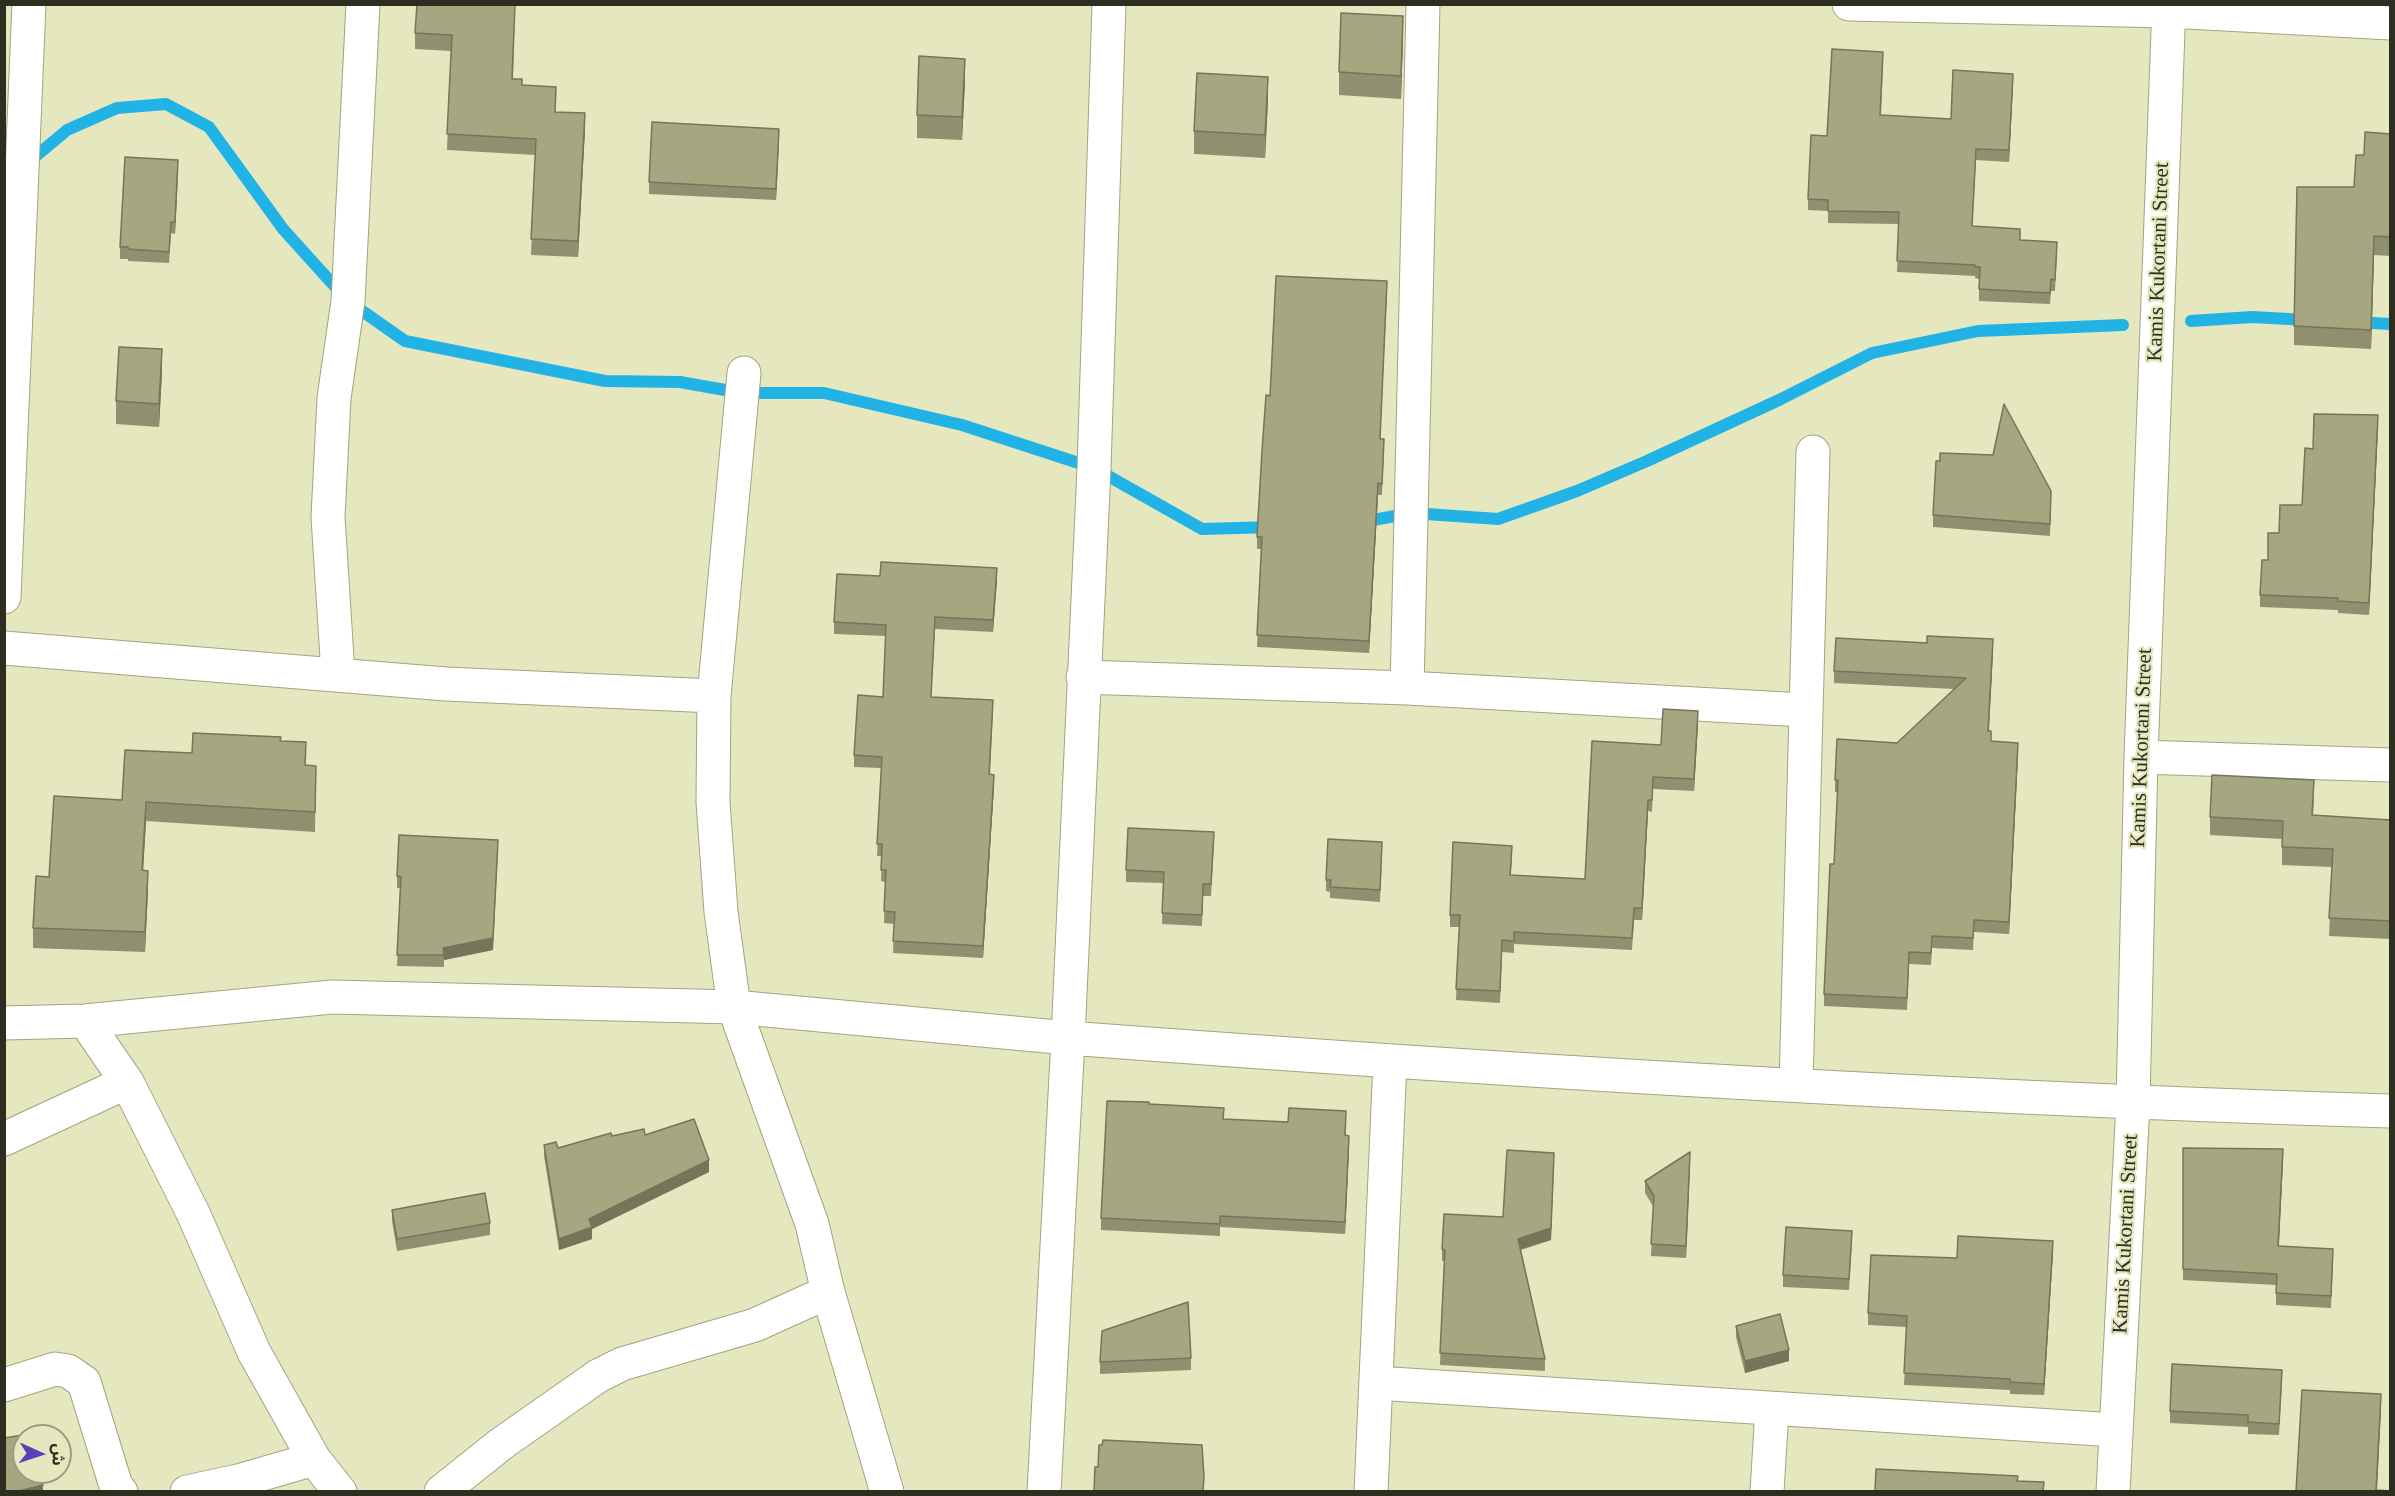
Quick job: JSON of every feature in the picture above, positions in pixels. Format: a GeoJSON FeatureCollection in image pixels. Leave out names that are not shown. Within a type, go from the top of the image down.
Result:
{"type":"FeatureCollection","features":[{"type":"Feature","properties":{"kind":"street"},"geometry":{"type":"LineString","coordinates":[[4,597],[29,4]]}},
{"type":"Feature","properties":{"kind":"street"},"geometry":{"type":"LineString","coordinates":[[338,675],[328,517],[334,398],[348,301],[363,4]]}},
{"type":"Feature","properties":{"kind":"street"},"geometry":{"type":"LineString","coordinates":[[1044,1491],[1068,1038],[1094,458],[1109,4]]}},
{"type":"Feature","properties":{"kind":"street"},"geometry":{"type":"LineString","coordinates":[[1407,688],[1423,4]]}},
{"type":"Feature","properties":{"kind":"street"},"geometry":{"type":"LineString","coordinates":[[1849,4],[2169,8],[2391,23]]}},
{"type":"Feature","properties":{"kind":"street","name":"Kamis Kukortani Street"},"geometry":{"type":"LineString","coordinates":[[2113,1491],[2133,1103],[2140,757],[2169,8]]}},
{"type":"Feature","properties":{"kind":"street"},"geometry":{"type":"LineString","coordinates":[[744,373],[714,696],[713,802],[721,912],[734,1007],[812,1224],[828,1292],[887,1491]]}},
{"type":"Feature","properties":{"kind":"street"},"geometry":{"type":"LineString","coordinates":[[1796,1085],[1804,710],[1813,452]]}},
{"type":"Feature","properties":{"kind":"street"},"geometry":{"type":"LineString","coordinates":[[4,648],[446,684],[714,696]]}},
{"type":"Feature","properties":{"kind":"street"},"geometry":{"type":"LineString","coordinates":[[1083,677],[1407,688],[1804,710]]}},
{"type":"Feature","properties":{"kind":"street"},"geometry":{"type":"LineString","coordinates":[[2140,757],[2391,765]]}},
{"type":"Feature","properties":{"kind":"street"},"geometry":{"type":"LineString","coordinates":[[4,1023],[85,1021],[332,997],[734,1007],[1068,1038],[1390,1062],[2133,1103],[2391,1111]]}},
{"type":"Feature","properties":{"kind":"street"},"geometry":{"type":"LineString","coordinates":[[85,1021],[127,1082],[193,1213],[254,1352],[314,1459],[340,1491]]}},
{"type":"Feature","properties":{"kind":"street"},"geometry":{"type":"LineString","coordinates":[[1371,1491],[1390,1062]]}},
{"type":"Feature","properties":{"kind":"street"},"geometry":{"type":"LineString","coordinates":[[4,1139],[127,1082]]}},
{"type":"Feature","properties":{"kind":"street"},"geometry":{"type":"LineString","coordinates":[[441,1491],[501,1444],[598,1377],[622,1364],[755,1325],[828,1292]]}},
{"type":"Feature","properties":{"kind":"street"},"geometry":{"type":"LineString","coordinates":[[4,1385],[55,1369],[68,1371],[84,1382],[116,1486],[121,1491]]}},
{"type":"Feature","properties":{"kind":"street"},"geometry":{"type":"LineString","coordinates":[[1377,1383],[2115,1430]]}},
{"type":"Feature","properties":{"kind":"street"},"geometry":{"type":"LineString","coordinates":[[1767,1491],[1772,1409]]}},
{"type":"Feature","properties":{"kind":"street"},"geometry":{"type":"LineString","coordinates":[[187,1491],[238,1481],[314,1459]]}},
{"type":"Feature","properties":{"kind":"building"},"geometry":{"type":"Polygon","coordinates":[[[417,4],[515,4],[512,79],[522,79],[522,85],[556,87],[555,112],[585,113],[578,241],[531,239],[536,139],[447,134],[452,35],[415,33],[417,4]]]}},
{"type":"Feature","properties":{"kind":"building"},"geometry":{"type":"Polygon","coordinates":[[[1341,13],[1403,16],[1401,76],[1339,72],[1341,13]]]}},
{"type":"Feature","properties":{"kind":"building"},"geometry":{"type":"Polygon","coordinates":[[[1832,49],[1883,52],[1880,115],[1951,119],[1953,70],[2013,74],[2009,150],[1976,149],[1972,226],[2020,229],[2020,240],[2057,242],[2055,280],[2051,279],[2050,293],[1979,289],[1980,267],[1975,267],[1975,265],[1897,261],[1899,212],[1828,211],[1828,200],[1808,199],[1811,135],[1827,136],[1832,49]]]}},
{"type":"Feature","properties":{"kind":"building"},"geometry":{"type":"Polygon","coordinates":[[[919,56],[965,59],[962,117],[917,115],[919,56]]]}},
{"type":"Feature","properties":{"kind":"building"},"geometry":{"type":"Polygon","coordinates":[[[1197,73],[1268,77],[1265,135],[1194,131],[1197,73]]]}},
{"type":"Feature","properties":{"kind":"building"},"geometry":{"type":"Polygon","coordinates":[[[652,122],[779,129],[776,189],[649,182],[652,122]]]}},
{"type":"Feature","properties":{"kind":"building"},"geometry":{"type":"Polygon","coordinates":[[[2365,132],[2391,134],[2391,237],[2374,236],[2371,330],[2294,326],[2297,187],[2354,187],[2356,155],[2364,155],[2365,132]]]}},
{"type":"Feature","properties":{"kind":"building"},"geometry":{"type":"Polygon","coordinates":[[[125,157],[178,160],[175,222],[171,222],[169,252],[120,247],[125,157]]]}},
{"type":"Feature","properties":{"kind":"building"},"geometry":{"type":"Polygon","coordinates":[[[1276,276],[1387,281],[1380,439],[1384,439],[1382,484],[1378,483],[1369,641],[1257,635],[1262,537],[1257,537],[1266,395],[1270,396],[1276,276]]]}},
{"type":"Feature","properties":{"kind":"building"},"geometry":{"type":"Polygon","coordinates":[[[119,347],[162,349],[159,404],[116,401],[119,347]]]}},
{"type":"Feature","properties":{"kind":"building"},"geometry":{"type":"Polygon","coordinates":[[[2004,404],[2051,491],[2050,524],[1933,515],[1936,461],[1940,461],[1940,453],[1993,455],[2004,404]]]}},
{"type":"Feature","properties":{"kind":"building"},"geometry":{"type":"Polygon","coordinates":[[[2314,414],[2378,415],[2369,603],[2338,601],[2338,598],[2260,595],[2262,560],[2268,560],[2268,533],[2279,533],[2280,505],[2302,505],[2305,448],[2313,449],[2314,414]]]}},
{"type":"Feature","properties":{"kind":"building"},"geometry":{"type":"Polygon","coordinates":[[[881,562],[997,568],[993,620],[935,617],[931,697],[993,700],[989,774],[994,775],[983,946],[893,941],[895,912],[884,911],[886,870],[881,870],[882,844],[877,844],[882,757],[854,755],[858,695],[883,697],[886,625],[834,622],[837,574],[880,576],[881,562]]]}},
{"type":"Feature","properties":{"kind":"building"},"geometry":{"type":"Polygon","coordinates":[[[1927,636],[1993,639],[1988,731],[1991,731],[1991,741],[2018,743],[2009,922],[1974,920],[1973,938],[1932,936],[1931,953],[1909,952],[1907,998],[1824,994],[1830,864],[1834,864],[1838,780],[1835,780],[1837,739],[1897,743],[1966,678],[1834,671],[1836,638],[1927,643],[1927,636]]]}},
{"type":"Feature","properties":{"kind":"building"},"geometry":{"type":"Polygon","coordinates":[[[1663,709],[1698,711],[1694,779],[1653,777],[1652,800],[1648,800],[1642,908],[1634,908],[1632,938],[1514,932],[1514,941],[1502,940],[1500,991],[1456,989],[1460,915],[1450,915],[1453,842],[1512,846],[1510,875],[1585,879],[1592,741],[1661,745],[1663,709]]]}},
{"type":"Feature","properties":{"kind":"building"},"geometry":{"type":"Polygon","coordinates":[[[193,733],[281,737],[280,741],[306,742],[305,765],[316,766],[315,812],[146,802],[142,870],[148,871],[145,932],[33,928],[36,876],[49,877],[54,796],[122,800],[125,750],[192,753],[193,733]]]}},
{"type":"Feature","properties":{"kind":"building"},"geometry":{"type":"Polygon","coordinates":[[[2212,775],[2314,780],[2312,815],[2391,820],[2391,921],[2329,918],[2333,849],[2282,847],[2283,821],[2210,817],[2212,775]]]}},
{"type":"Feature","properties":{"kind":"building"},"geometry":{"type":"Polygon","coordinates":[[[1128,828],[1214,832],[1211,884],[1203,884],[1202,915],[1162,913],[1164,872],[1126,870],[1128,828]]]}},
{"type":"Feature","properties":{"kind":"building"},"geometry":{"type":"Polygon","coordinates":[[[399,835],[498,840],[493,938],[443,948],[444,955],[397,955],[401,877],[397,876],[399,835]]]}},
{"type":"Feature","properties":{"kind":"building"},"geometry":{"type":"Polygon","coordinates":[[[1328,839],[1382,842],[1380,890],[1330,887],[1331,880],[1326,880],[1328,839]]]}},
{"type":"Feature","properties":{"kind":"building"},"geometry":{"type":"Polygon","coordinates":[[[1107,1101],[1224,1108],[1223,1119],[1288,1122],[1289,1108],[1346,1111],[1345,1135],[1349,1136],[1345,1222],[1220,1216],[1220,1224],[1101,1218],[1107,1101]]]}},
{"type":"Feature","properties":{"kind":"building"},"geometry":{"type":"Polygon","coordinates":[[[694,1119],[709,1160],[589,1219],[592,1227],[559,1239],[544,1145],[556,1142],[558,1148],[611,1133],[612,1136],[644,1129],[645,1135],[694,1119]]]}},
{"type":"Feature","properties":{"kind":"building"},"geometry":{"type":"Polygon","coordinates":[[[2183,1148],[2283,1149],[2278,1246],[2333,1249],[2331,1296],[2276,1293],[2277,1274],[2183,1269],[2183,1148]]]}},
{"type":"Feature","properties":{"kind":"building"},"geometry":{"type":"Polygon","coordinates":[[[1507,1150],[1554,1153],[1551,1228],[1518,1239],[1545,1359],[1440,1353],[1445,1250],[1442,1249],[1444,1214],[1503,1217],[1507,1150]]]}},
{"type":"Feature","properties":{"kind":"building"},"geometry":{"type":"Polygon","coordinates":[[[1690,1152],[1686,1246],[1651,1244],[1654,1196],[1645,1181],[1690,1152]]]}},
{"type":"Feature","properties":{"kind":"building"},"geometry":{"type":"Polygon","coordinates":[[[485,1193],[490,1223],[397,1239],[392,1210],[485,1193]]]}},
{"type":"Feature","properties":{"kind":"building"},"geometry":{"type":"Polygon","coordinates":[[[1786,1227],[1852,1231],[1849,1279],[1783,1275],[1786,1227]]]}},
{"type":"Feature","properties":{"kind":"building"},"geometry":{"type":"Polygon","coordinates":[[[1958,1236],[2053,1241],[2044,1384],[2010,1382],[2010,1379],[1904,1373],[1907,1316],[1868,1313],[1871,1255],[1957,1258],[1958,1236]]]}},
{"type":"Feature","properties":{"kind":"building"},"geometry":{"type":"Polygon","coordinates":[[[1188,1302],[1191,1358],[1100,1362],[1102,1331],[1188,1302]]]}},
{"type":"Feature","properties":{"kind":"building"},"geometry":{"type":"Polygon","coordinates":[[[1780,1314],[1789,1350],[1745,1361],[1736,1326],[1780,1314]]]}},
{"type":"Feature","properties":{"kind":"building"},"geometry":{"type":"Polygon","coordinates":[[[2172,1364],[2282,1370],[2279,1424],[2248,1422],[2248,1415],[2170,1411],[2172,1364]]]}},
{"type":"Feature","properties":{"kind":"building"},"geometry":{"type":"Polygon","coordinates":[[[2302,1390],[2381,1394],[2376,1490],[2391,1491],[2296,1491],[2302,1390]]]}},
{"type":"Feature","properties":{"kind":"building"},"geometry":{"type":"Polygon","coordinates":[[[12,1437],[12,1484],[43,1485],[19,1491],[4,1491],[4,1438],[12,1437]]]}},
{"type":"Feature","properties":{"kind":"building"},"geometry":{"type":"Polygon","coordinates":[[[1103,1440],[1202,1445],[1203,1491],[1094,1491],[1095,1467],[1098,1467],[1099,1445],[1102,1445],[1103,1440]]]}},
{"type":"Feature","properties":{"kind":"building"},"geometry":{"type":"Polygon","coordinates":[[[1876,1469],[2018,1476],[2017,1481],[2044,1482],[2043,1491],[1875,1491],[1876,1469]]]}},
{"type":"Feature","properties":{"kind":"waterway"},"geometry":{"type":"LineString","coordinates":[[4,183],[67,130],[117,108],[166,104],[209,127],[283,229],[348,301],[405,341],[605,381],[680,382],[742,393],[824,393],[962,425],[1094,468],[1202,529],[1273,527]]}},
{"type":"Feature","properties":{"kind":"waterway"},"geometry":{"type":"LineString","coordinates":[[2191,321],[2252,317],[2308,320]]}},
{"type":"Feature","properties":{"kind":"waterway"},"geometry":{"type":"LineString","coordinates":[[2356,322],[2390,324]]}},
{"type":"Feature","properties":{"kind":"waterway"},"geometry":{"type":"LineString","coordinates":[[1362,522],[1412,513],[1498,519],[1577,491],[1647,461],[1779,400],[1872,353],[1978,331],[2123,325]]}}]}
